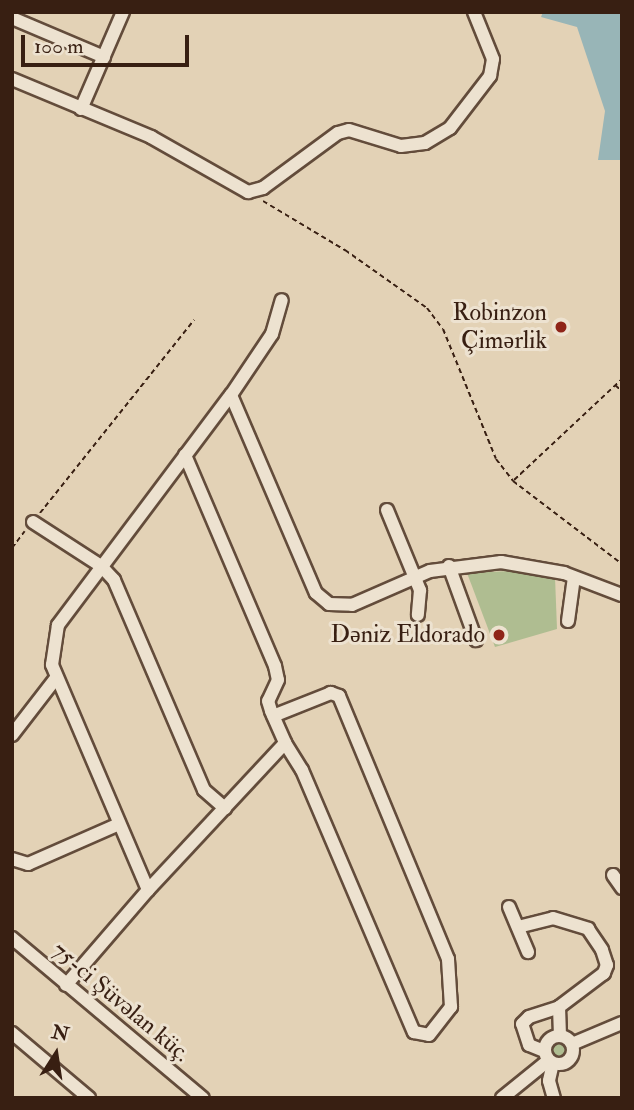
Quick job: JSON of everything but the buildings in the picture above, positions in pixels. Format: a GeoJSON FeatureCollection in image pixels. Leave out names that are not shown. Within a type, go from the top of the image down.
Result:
{"type":"FeatureCollection","features":[{"type":"Feature","properties":{"kind":"street"},"geometry":{"type":"LineString","coordinates":[[81,109],[123,12]]}},
{"type":"Feature","properties":{"kind":"street"},"geometry":{"type":"LineString","coordinates":[[12,79],[151,137],[248,192],[262,188],[338,132],[349,130],[401,146],[425,143],[450,128],[491,76],[494,59],[474,12]]}},
{"type":"Feature","properties":{"kind":"street"},"geometry":{"type":"LineString","coordinates":[[12,18],[104,57]]}},
{"type":"Feature","properties":{"kind":"street"},"geometry":{"type":"LineString","coordinates":[[148,890],[117,825],[56,678],[52,666],[58,625],[230,395],[272,334],[282,300]]}},
{"type":"Feature","properties":{"kind":"street"},"geometry":{"type":"LineString","coordinates":[[230,395],[321,600],[352,605],[415,575],[449,566],[518,563],[573,577],[622,595]]}},
{"type":"Feature","properties":{"kind":"street"},"geometry":{"type":"LineString","coordinates":[[184,455],[275,666],[278,680],[268,701],[274,716],[285,743],[302,770],[414,1032],[429,1035],[451,1007],[446,951],[339,696],[331,693],[274,716]]}},
{"type":"Feature","properties":{"kind":"street"},"geometry":{"type":"LineString","coordinates":[[387,510],[415,575],[421,597],[418,615]]}},
{"type":"Feature","properties":{"kind":"street"},"geometry":{"type":"LineString","coordinates":[[33,522],[101,566],[118,589],[204,790],[225,808]]}},
{"type":"Feature","properties":{"kind":"street"},"geometry":{"type":"LineString","coordinates":[[449,566],[476,640]]}},
{"type":"Feature","properties":{"kind":"street"},"geometry":{"type":"LineString","coordinates":[[568,621],[573,577]]}},
{"type":"Feature","properties":{"kind":"street"},"geometry":{"type":"LineString","coordinates":[[14,728],[56,678]]}},
{"type":"Feature","properties":{"kind":"street"},"geometry":{"type":"LineString","coordinates":[[66,985],[148,890],[285,743]]}},
{"type":"Feature","properties":{"kind":"street"},"geometry":{"type":"LineString","coordinates":[[12,859],[28,864],[117,825]]}},
{"type":"Feature","properties":{"kind":"street"},"geometry":{"type":"LineString","coordinates":[[613,875],[622,888]]}},
{"type":"Feature","properties":{"kind":"street"},"geometry":{"type":"LineString","coordinates":[[509,907],[528,952]]}},
{"type":"Feature","properties":{"kind":"street"},"geometry":{"type":"LineString","coordinates":[[518,928],[553,918],[588,929],[597,938],[607,965],[604,973],[559,1007],[528,1017],[522,1024],[529,1045],[549,1058],[567,1062],[572,1044]]}},
{"type":"Feature","properties":{"kind":"street","name":"75-ci Şüvəlan küç."},"geometry":{"type":"LineString","coordinates":[[12,938],[203,1098]]}},
{"type":"Feature","properties":{"kind":"street"},"geometry":{"type":"LineString","coordinates":[[559,1007],[560,1035]]}},
{"type":"Feature","properties":{"kind":"street"},"geometry":{"type":"LineString","coordinates":[[572,1044],[622,1023]]}},
{"type":"Feature","properties":{"kind":"street"},"geometry":{"type":"LineString","coordinates":[[12,1033],[89,1098]]}},
{"type":"Feature","properties":{"kind":"street"},"geometry":{"type":"LineString","coordinates":[[560,1035],[572,1044]]}},
{"type":"Feature","properties":{"kind":"street"},"geometry":{"type":"LineString","coordinates":[[554,1098],[549,1082],[550,1038],[560,1035]]}},
{"type":"Feature","properties":{"kind":"street"},"geometry":{"type":"LineString","coordinates":[[502,1098],[549,1058]]}},
{"type":"Feature","properties":{"kind":"path"},"geometry":{"type":"LineString","coordinates":[[248,192],[345,250],[427,308],[443,329],[496,459],[513,481],[622,564]]}},
{"type":"Feature","properties":{"kind":"path"},"geometry":{"type":"LineString","coordinates":[[12,548],[194,320]]}},
{"type":"Feature","properties":{"kind":"path"},"geometry":{"type":"LineString","coordinates":[[513,481],[622,379]]}},
{"type":"Feature","properties":{"kind":"path"},"geometry":{"type":"LineString","coordinates":[[614,385],[622,391]]}},
{"type":"Feature","properties":{"kind":"green space"},"geometry":{"type":"Polygon","coordinates":[[[532,570],[555,577],[557,629],[495,647],[467,573],[532,570]]]}},
{"type":"Feature","properties":{"kind":"green space"},"geometry":{"type":"Polygon","coordinates":[[[559,1039],[566,1042],[569,1049],[566,1056],[559,1059],[552,1056],[549,1049],[552,1042],[559,1039]]]}},
{"type":"Feature","properties":{"kind":"water"},"geometry":{"type":"Polygon","coordinates":[[[543,12],[622,12],[622,160],[598,160],[605,111],[577,27],[541,17],[543,12]]]}},
{"type":"Feature","properties":{"kind":"place","name":"Robinzon Çimərlik"},"geometry":{"type":"Point","coordinates":[561,327]}},
{"type":"Feature","properties":{"kind":"place","name":"Dəniz Eldorado"},"geometry":{"type":"Point","coordinates":[499,635]}}]}
